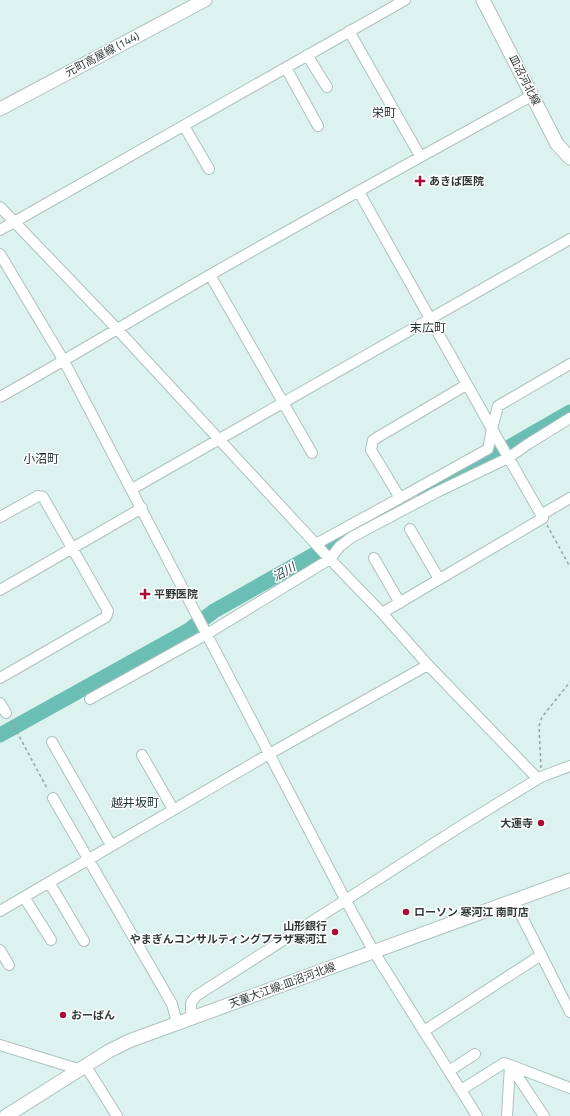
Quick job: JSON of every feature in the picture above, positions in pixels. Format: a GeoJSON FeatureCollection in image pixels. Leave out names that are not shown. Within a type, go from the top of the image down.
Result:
{"type":"FeatureCollection","features":[{"type":"Feature","properties":{"kind":"main road","name":"元町高屋線 (144)"},"geometry":{"type":"LineString","coordinates":[[0,109],[205,0]]}},
{"type":"Feature","properties":{"kind":"main road","name":"皿沼河北線"},"geometry":{"type":"LineString","coordinates":[[483,0],[557,144],[570,158]]}},
{"type":"Feature","properties":{"kind":"main road","name":"天童大江線;皿沼河北線"},"geometry":{"type":"LineString","coordinates":[[6,1116],[82,1067],[129,1041],[570,880]]}},
{"type":"Feature","properties":{"kind":"street"},"geometry":{"type":"LineString","coordinates":[[0,230],[405,0]]}},
{"type":"Feature","properties":{"kind":"street"},"geometry":{"type":"LineString","coordinates":[[349,31],[420,156]]}},
{"type":"Feature","properties":{"kind":"street"},"geometry":{"type":"LineString","coordinates":[[307,55],[326,87]]}},
{"type":"Feature","properties":{"kind":"street"},"geometry":{"type":"LineString","coordinates":[[286,68],[318,126]]}},
{"type":"Feature","properties":{"kind":"street"},"geometry":{"type":"LineString","coordinates":[[0,397],[118,330],[210,275],[359,192],[420,156],[533,95]]}},
{"type":"Feature","properties":{"kind":"street"},"geometry":{"type":"LineString","coordinates":[[184,126],[208,169]]}},
{"type":"Feature","properties":{"kind":"street"},"geometry":{"type":"LineString","coordinates":[[359,192],[466,385],[542,516]]}},
{"type":"Feature","properties":{"kind":"street"},"geometry":{"type":"LineString","coordinates":[[0,207],[118,330],[322,551],[382,613],[428,665],[540,778]]}},
{"type":"Feature","properties":{"kind":"street"},"geometry":{"type":"LineString","coordinates":[[132,489],[570,238]]}},
{"type":"Feature","properties":{"kind":"street"},"geometry":{"type":"LineString","coordinates":[[0,254],[64,361],[374,952],[477,1116]]}},
{"type":"Feature","properties":{"kind":"street"},"geometry":{"type":"LineString","coordinates":[[210,275],[312,453]]}},
{"type":"Feature","properties":{"kind":"street"},"geometry":{"type":"LineString","coordinates":[[90,699],[207,634],[322,551],[400,498],[488,449],[498,406],[570,364]]}},
{"type":"Feature","properties":{"kind":"street"},"geometry":{"type":"LineString","coordinates":[[400,498],[371,450],[373,440],[466,385]]}},
{"type":"Feature","properties":{"kind":"street"},"geometry":{"type":"LineString","coordinates":[[322,551],[340,546],[352,537],[444,488],[508,458],[570,418]]}},
{"type":"Feature","properties":{"kind":"street"},"geometry":{"type":"LineString","coordinates":[[0,517],[38,496],[43,497],[108,611],[106,617],[0,678]]}},
{"type":"Feature","properties":{"kind":"street"},"geometry":{"type":"LineString","coordinates":[[382,613],[570,498]]}},
{"type":"Feature","properties":{"kind":"street"},"geometry":{"type":"LineString","coordinates":[[0,590],[142,508]]}},
{"type":"Feature","properties":{"kind":"street"},"geometry":{"type":"LineString","coordinates":[[410,530],[439,579]]}},
{"type":"Feature","properties":{"kind":"street"},"geometry":{"type":"LineString","coordinates":[[374,558],[400,603]]}},
{"type":"Feature","properties":{"kind":"street"},"geometry":{"type":"LineString","coordinates":[[0,911],[173,809],[428,665]]}},
{"type":"Feature","properties":{"kind":"street"},"geometry":{"type":"LineString","coordinates":[[0,703],[6,713]]}},
{"type":"Feature","properties":{"kind":"street"},"geometry":{"type":"LineString","coordinates":[[52,742],[111,845]]}},
{"type":"Feature","properties":{"kind":"street"},"geometry":{"type":"LineString","coordinates":[[142,755],[173,809]]}},
{"type":"Feature","properties":{"kind":"street"},"geometry":{"type":"LineString","coordinates":[[191,1018],[191,1003],[196,996],[461,826],[540,778],[570,766]]}},
{"type":"Feature","properties":{"kind":"street"},"geometry":{"type":"LineString","coordinates":[[53,798],[172,1004],[177,1023]]}},
{"type":"Feature","properties":{"kind":"street"},"geometry":{"type":"LineString","coordinates":[[49,882],[84,941]]}},
{"type":"Feature","properties":{"kind":"street"},"geometry":{"type":"LineString","coordinates":[[24,897],[51,940]]}},
{"type":"Feature","properties":{"kind":"street"},"geometry":{"type":"LineString","coordinates":[[514,901],[570,1012]]}},
{"type":"Feature","properties":{"kind":"street"},"geometry":{"type":"LineString","coordinates":[[0,950],[9,965]]}},
{"type":"Feature","properties":{"kind":"street"},"geometry":{"type":"LineString","coordinates":[[424,1031],[541,954]]}},
{"type":"Feature","properties":{"kind":"street"},"geometry":{"type":"LineString","coordinates":[[0,1045],[82,1067],[117,1116]]}},
{"type":"Feature","properties":{"kind":"street"},"geometry":{"type":"LineString","coordinates":[[449,1071],[475,1054]]}},
{"type":"Feature","properties":{"kind":"street"},"geometry":{"type":"LineString","coordinates":[[461,1090],[504,1063],[570,1088]]}},
{"type":"Feature","properties":{"kind":"street"},"geometry":{"type":"LineString","coordinates":[[507,1116],[510,1065]]}},
{"type":"Feature","properties":{"kind":"street"},"geometry":{"type":"LineString","coordinates":[[510,1065],[544,1116]]}},
{"type":"Feature","properties":{"kind":"path"},"geometry":{"type":"LineString","coordinates":[[542,516],[570,566]]}},
{"type":"Feature","properties":{"kind":"path"},"geometry":{"type":"LineString","coordinates":[[540,778],[539,726],[542,717],[570,682]]}},
{"type":"Feature","properties":{"kind":"path"},"geometry":{"type":"LineString","coordinates":[[6,713],[53,798]]}},
{"type":"Feature","properties":{"kind":"waterway","name":"沼川"},"geometry":{"type":"LineString","coordinates":[[424,494],[570,412]]}},
{"type":"Feature","properties":{"kind":"waterway","name":"沼川"},"geometry":{"type":"LineString","coordinates":[[0,735],[189,630],[214,611],[361,528]]}},
{"type":"Feature","properties":{"kind":"place","name":"あきば医院"},"geometry":{"type":"Point","coordinates":[420,181]}},
{"type":"Feature","properties":{"kind":"place","name":"平野医院"},"geometry":{"type":"Point","coordinates":[145,594]}},
{"type":"Feature","properties":{"kind":"place","name":"大運寺"},"geometry":{"type":"Point","coordinates":[541,823]}},
{"type":"Feature","properties":{"kind":"place","name":"ローソン 寒河江 南町店"},"geometry":{"type":"Point","coordinates":[406,912]}},
{"type":"Feature","properties":{"kind":"place","name":"山形銀行 やまぎんコンサルティングプラザ寒河江"},"geometry":{"type":"Point","coordinates":[335,932]}},
{"type":"Feature","properties":{"kind":"place","name":"おーばん"},"geometry":{"type":"Point","coordinates":[63,1015]}},
{"type":"Feature","properties":{"kind":"district","name":"栄町"},"geometry":{"type":"Point","coordinates":[384,113]}},
{"type":"Feature","properties":{"kind":"district","name":"末広町"},"geometry":{"type":"Point","coordinates":[428,328]}},
{"type":"Feature","properties":{"kind":"district","name":"小沼町"},"geometry":{"type":"Point","coordinates":[41,459]}},
{"type":"Feature","properties":{"kind":"district","name":"越井坂町"},"geometry":{"type":"Point","coordinates":[135,803]}}]}
